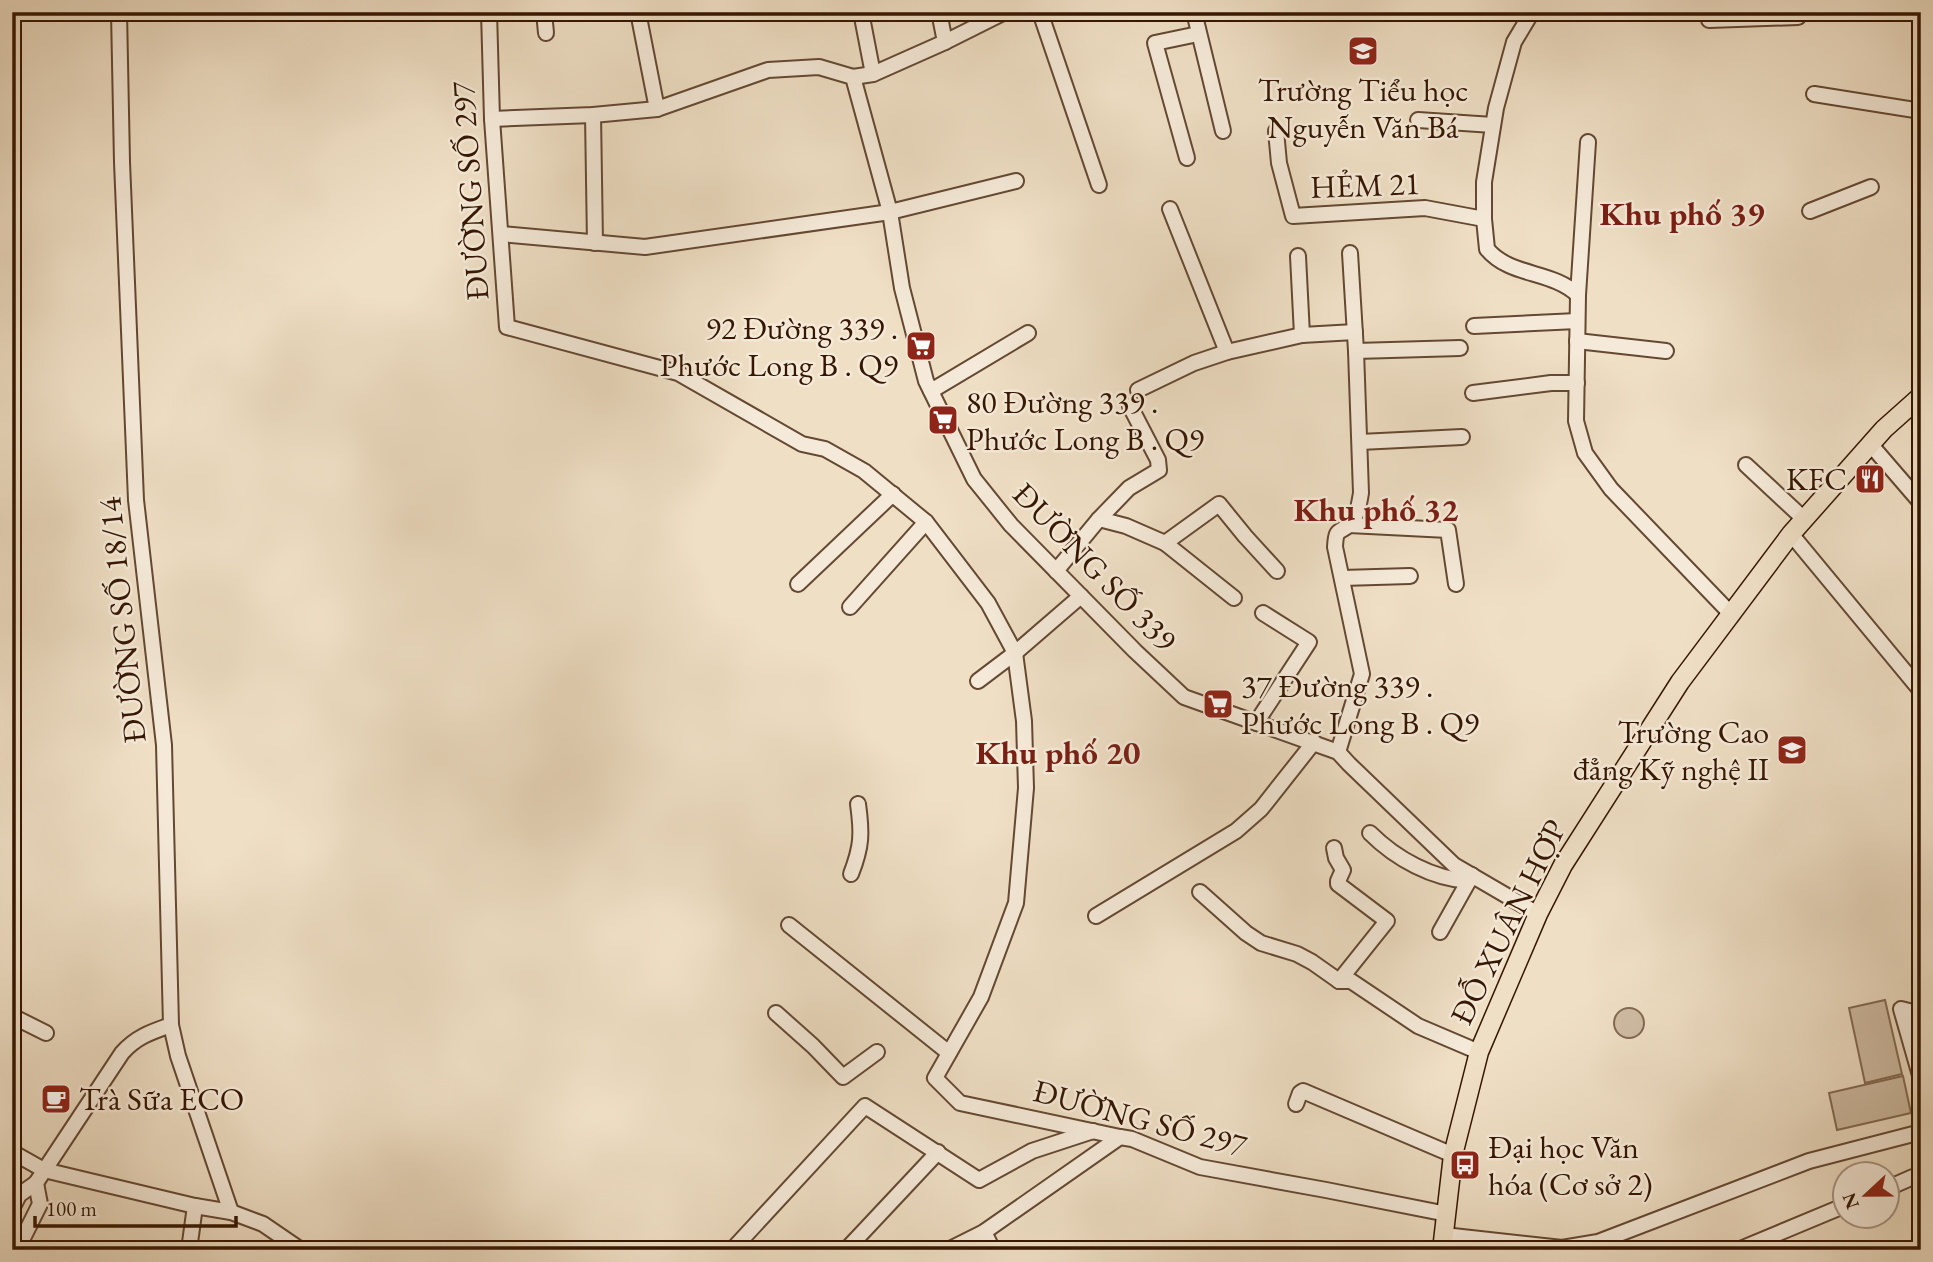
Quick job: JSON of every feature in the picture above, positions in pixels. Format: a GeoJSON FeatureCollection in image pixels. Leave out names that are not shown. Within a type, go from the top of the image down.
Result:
{"type":"FeatureCollection","features":[{"type":"Feature","properties":{"kind":"main road","name":"ĐỖ XUÂN HỢP"},"geometry":{"type":"LineString","coordinates":[[1443,1242],[1453,1155],[1479,1052],[1558,874],[1584,829],[1680,682],[1791,534],[1884,429],[1921,396]]}},
{"type":"Feature","properties":{"kind":"street","name":"ĐƯỜNG SỐ 18/14"},"geometry":{"type":"LineString","coordinates":[[119,12],[122,162],[136,500],[164,745],[171,1025],[178,1056],[231,1212]]}},
{"type":"Feature","properties":{"kind":"street","name":"ĐƯỜNG SỐ 297"},"geometry":{"type":"LineString","coordinates":[[489,12],[492,119],[507,327],[678,373],[802,444],[825,449],[864,471],[926,522],[988,603],[1016,653],[1024,721],[1026,788],[1016,903],[981,997],[935,1078],[960,1103],[1132,1139],[1200,1167],[1447,1214]]}},
{"type":"Feature","properties":{"kind":"street"},"geometry":{"type":"LineString","coordinates":[[544,12],[546,33]]}},
{"type":"Feature","properties":{"kind":"street"},"geometry":{"type":"LineString","coordinates":[[638,12],[657,109]]}},
{"type":"Feature","properties":{"kind":"street"},"geometry":{"type":"LineString","coordinates":[[861,12],[873,74]]}},
{"type":"Feature","properties":{"kind":"street"},"geometry":{"type":"LineString","coordinates":[[939,12],[945,42]]}},
{"type":"Feature","properties":{"kind":"street"},"geometry":{"type":"LineString","coordinates":[[492,119],[593,115],[657,109],[768,70],[819,67],[853,77],[873,74],[1005,12]]}},
{"type":"Feature","properties":{"kind":"street"},"geometry":{"type":"LineString","coordinates":[[1041,12],[1099,185]]}},
{"type":"Feature","properties":{"kind":"street"},"geometry":{"type":"LineString","coordinates":[[1194,12],[1223,131]]}},
{"type":"Feature","properties":{"kind":"street"},"geometry":{"type":"LineString","coordinates":[[1532,12],[1514,42],[1493,125],[1484,183],[1483,219],[1487,249],[1502,263],[1567,285],[1578,295]]}},
{"type":"Feature","properties":{"kind":"street"},"geometry":{"type":"LineString","coordinates":[[1709,20],[1798,17]]}},
{"type":"Feature","properties":{"kind":"street"},"geometry":{"type":"LineString","coordinates":[[1187,158],[1155,43],[1198,34]]}},
{"type":"Feature","properties":{"kind":"street","name":"ĐƯỜNG SỐ 339"},"geometry":{"type":"LineString","coordinates":[[853,77],[890,212],[902,288],[926,381],[974,479],[1011,525],[1184,697],[1338,751],[1471,878],[1538,914]]}},
{"type":"Feature","properties":{"kind":"street"},"geometry":{"type":"LineString","coordinates":[[1814,94],[1921,111]]}},
{"type":"Feature","properties":{"kind":"street"},"geometry":{"type":"LineString","coordinates":[[593,115],[595,243]]}},
{"type":"Feature","properties":{"kind":"street"},"geometry":{"type":"LineString","coordinates":[[1418,120],[1493,125]]}},
{"type":"Feature","properties":{"kind":"street","name":"HẺM 21"},"geometry":{"type":"LineString","coordinates":[[1276,131],[1279,163],[1293,216],[1425,208],[1483,219]]}},
{"type":"Feature","properties":{"kind":"street"},"geometry":{"type":"LineString","coordinates":[[1588,142],[1578,295],[1576,421],[1585,453],[1612,489],[1732,615]]}},
{"type":"Feature","properties":{"kind":"street"},"geometry":{"type":"LineString","coordinates":[[502,234],[645,247],[890,212],[1016,181]]}},
{"type":"Feature","properties":{"kind":"street"},"geometry":{"type":"LineString","coordinates":[[1810,211],[1871,187]]}},
{"type":"Feature","properties":{"kind":"street"},"geometry":{"type":"LineString","coordinates":[[1170,209],[1227,352]]}},
{"type":"Feature","properties":{"kind":"street"},"geometry":{"type":"LineString","coordinates":[[1349,525],[1359,510],[1361,492],[1350,253]]}},
{"type":"Feature","properties":{"kind":"street"},"geometry":{"type":"LineString","coordinates":[[1298,256],[1301,335]]}},
{"type":"Feature","properties":{"kind":"street"},"geometry":{"type":"LineString","coordinates":[[1474,326],[1577,321]]}},
{"type":"Feature","properties":{"kind":"street"},"geometry":{"type":"LineString","coordinates":[[1138,390],[1194,363],[1227,352],[1301,335],[1355,332]]}},
{"type":"Feature","properties":{"kind":"street"},"geometry":{"type":"LineString","coordinates":[[931,391],[1028,333]]}},
{"type":"Feature","properties":{"kind":"street"},"geometry":{"type":"LineString","coordinates":[[1577,341],[1666,351]]}},
{"type":"Feature","properties":{"kind":"street"},"geometry":{"type":"LineString","coordinates":[[1356,351],[1460,348]]}},
{"type":"Feature","properties":{"kind":"street"},"geometry":{"type":"LineString","coordinates":[[1473,393],[1551,383],[1577,383]]}},
{"type":"Feature","properties":{"kind":"street"},"geometry":{"type":"LineString","coordinates":[[1056,571],[1129,488],[1158,470],[1158,460],[1130,406]]}},
{"type":"Feature","properties":{"kind":"street"},"geometry":{"type":"LineString","coordinates":[[1360,442],[1462,437]]}},
{"type":"Feature","properties":{"kind":"street"},"geometry":{"type":"LineString","coordinates":[[1871,445],[1921,503]]}},
{"type":"Feature","properties":{"kind":"street"},"geometry":{"type":"LineString","coordinates":[[1746,466],[1804,519]]}},
{"type":"Feature","properties":{"kind":"street"},"geometry":{"type":"LineString","coordinates":[[798,584],[893,494]]}},
{"type":"Feature","properties":{"kind":"street"},"geometry":{"type":"LineString","coordinates":[[1165,543],[1219,503],[1277,571]]}},
{"type":"Feature","properties":{"kind":"street"},"geometry":{"type":"LineString","coordinates":[[1099,519],[1126,526],[1165,543],[1234,598]]}},
{"type":"Feature","properties":{"kind":"street"},"geometry":{"type":"LineString","coordinates":[[850,607],[926,522]]}},
{"type":"Feature","properties":{"kind":"street"},"geometry":{"type":"LineString","coordinates":[[1338,751],[1362,674],[1335,547],[1340,529],[1349,525],[1448,530],[1456,584]]}},
{"type":"Feature","properties":{"kind":"street"},"geometry":{"type":"LineString","coordinates":[[1791,534],[1921,691]]}},
{"type":"Feature","properties":{"kind":"street"},"geometry":{"type":"LineString","coordinates":[[1342,578],[1410,576]]}},
{"type":"Feature","properties":{"kind":"street"},"geometry":{"type":"LineString","coordinates":[[978,681],[1016,653],[1081,596]]}},
{"type":"Feature","properties":{"kind":"street"},"geometry":{"type":"LineString","coordinates":[[1256,723],[1309,642],[1263,613]]}},
{"type":"Feature","properties":{"kind":"street"},"geometry":{"type":"LineString","coordinates":[[1096,916],[1236,831],[1261,809],[1314,743]]}},
{"type":"Feature","properties":{"kind":"street"},"geometry":{"type":"LineString","coordinates":[[851,874],[860,849],[862,828],[858,804]]}},
{"type":"Feature","properties":{"kind":"street"},"geometry":{"type":"LineString","coordinates":[[1370,834],[1395,853],[1428,872],[1455,880],[1471,878]]}},
{"type":"Feature","properties":{"kind":"street"},"geometry":{"type":"LineString","coordinates":[[1334,848],[1343,870],[1338,884],[1387,921],[1339,981]]}},
{"type":"Feature","properties":{"kind":"street"},"geometry":{"type":"LineString","coordinates":[[1440,932],[1471,878]]}},
{"type":"Feature","properties":{"kind":"street"},"geometry":{"type":"LineString","coordinates":[[1200,892],[1261,943],[1297,954],[1339,981],[1351,981],[1418,1026],[1479,1052]]}},
{"type":"Feature","properties":{"kind":"street"},"geometry":{"type":"LineString","coordinates":[[789,925],[948,1053]]}},
{"type":"Feature","properties":{"kind":"street"},"geometry":{"type":"LineString","coordinates":[[1921,1014],[1901,1009],[1921,1079]]}},
{"type":"Feature","properties":{"kind":"street"},"geometry":{"type":"LineString","coordinates":[[776,1013],[843,1077],[877,1052]]}},
{"type":"Feature","properties":{"kind":"street"},"geometry":{"type":"LineString","coordinates":[[12,1016],[46,1033]]}},
{"type":"Feature","properties":{"kind":"street"},"geometry":{"type":"LineString","coordinates":[[12,1209],[19,1195],[40,1177],[127,1047],[145,1034],[171,1025]]}},
{"type":"Feature","properties":{"kind":"street"},"geometry":{"type":"LineString","coordinates":[[1296,1104],[1303,1091],[1453,1155]]}},
{"type":"Feature","properties":{"kind":"street"},"geometry":{"type":"LineString","coordinates":[[732,1250],[865,1106],[979,1180],[1032,1151],[1093,1130]]}},
{"type":"Feature","properties":{"kind":"street"},"geometry":{"type":"LineString","coordinates":[[1443,1242],[1562,1249],[1598,1242],[1809,1161],[1921,1132]]}},
{"type":"Feature","properties":{"kind":"street"},"geometry":{"type":"LineString","coordinates":[[948,1250],[984,1232],[1119,1138]]}},
{"type":"Feature","properties":{"kind":"street"},"geometry":{"type":"LineString","coordinates":[[12,1152],[40,1177],[231,1212],[263,1224],[300,1249]]}},
{"type":"Feature","properties":{"kind":"street"},"geometry":{"type":"LineString","coordinates":[[846,1250],[938,1152]]}},
{"type":"Feature","properties":{"kind":"street"},"geometry":{"type":"LineString","coordinates":[[17,1250],[40,1204],[40,1177]]}},
{"type":"Feature","properties":{"kind":"street"},"geometry":{"type":"LineString","coordinates":[[1902,1182],[1913,1177]]}},
{"type":"Feature","properties":{"kind":"street"},"geometry":{"type":"LineString","coordinates":[[188,1250],[195,1206]]}},
{"type":"Feature","properties":{"kind":"street"},"geometry":{"type":"LineString","coordinates":[[1738,1250],[1832,1211]]}},
{"type":"Feature","properties":{"kind":"street"},"geometry":{"type":"LineString","coordinates":[[984,1232],[993,1250]]}},
{"type":"Feature","properties":{"kind":"shaded area"},"geometry":{"type":"Polygon","coordinates":[[[1885,1000],[1902,1074],[1865,1083],[1849,1008],[1885,1000]]]}},
{"type":"Feature","properties":{"kind":"shaded area"},"geometry":{"type":"Polygon","coordinates":[[[1629,1008],[1640,1012],[1644,1023],[1640,1034],[1629,1038],[1618,1034],[1614,1023],[1618,1012],[1629,1008]]]}},
{"type":"Feature","properties":{"kind":"shaded area"},"geometry":{"type":"Polygon","coordinates":[[[1903,1076],[1911,1113],[1837,1130],[1829,1093],[1903,1076]]]}},
{"type":"Feature","properties":{"kind":"place","name":"Trường Tiểu học Nguyễn Văn Bá"},"geometry":{"type":"Point","coordinates":[1363,51]}},
{"type":"Feature","properties":{"kind":"place","name":"92 Đường 339 . Phước Long B . Q9"},"geometry":{"type":"Point","coordinates":[921,346]}},
{"type":"Feature","properties":{"kind":"place","name":"80 Đường 339 . Phước Long B . Q9"},"geometry":{"type":"Point","coordinates":[943,420]}},
{"type":"Feature","properties":{"kind":"place","name":"KFC"},"geometry":{"type":"Point","coordinates":[1870,479]}},
{"type":"Feature","properties":{"kind":"place","name":"37 Đường 339 . Phước Long B . Q9"},"geometry":{"type":"Point","coordinates":[1218,704]}},
{"type":"Feature","properties":{"kind":"place","name":"Trường Cao đẳng Kỹ nghệ II"},"geometry":{"type":"Point","coordinates":[1792,750]}},
{"type":"Feature","properties":{"kind":"place","name":"Trà Sữa ECO"},"geometry":{"type":"Point","coordinates":[56,1099]}},
{"type":"Feature","properties":{"kind":"place","name":"Đại học Văn hóa (Cơ sở 2)"},"geometry":{"type":"Point","coordinates":[1465,1165]}},
{"type":"Feature","properties":{"kind":"district","name":"Khu phố 39"},"geometry":{"type":"Point","coordinates":[1682,213]}},
{"type":"Feature","properties":{"kind":"district","name":"Khu phố 32"},"geometry":{"type":"Point","coordinates":[1376,509]}},
{"type":"Feature","properties":{"kind":"district","name":"Khu phố 20"},"geometry":{"type":"Point","coordinates":[1058,752]}}]}
